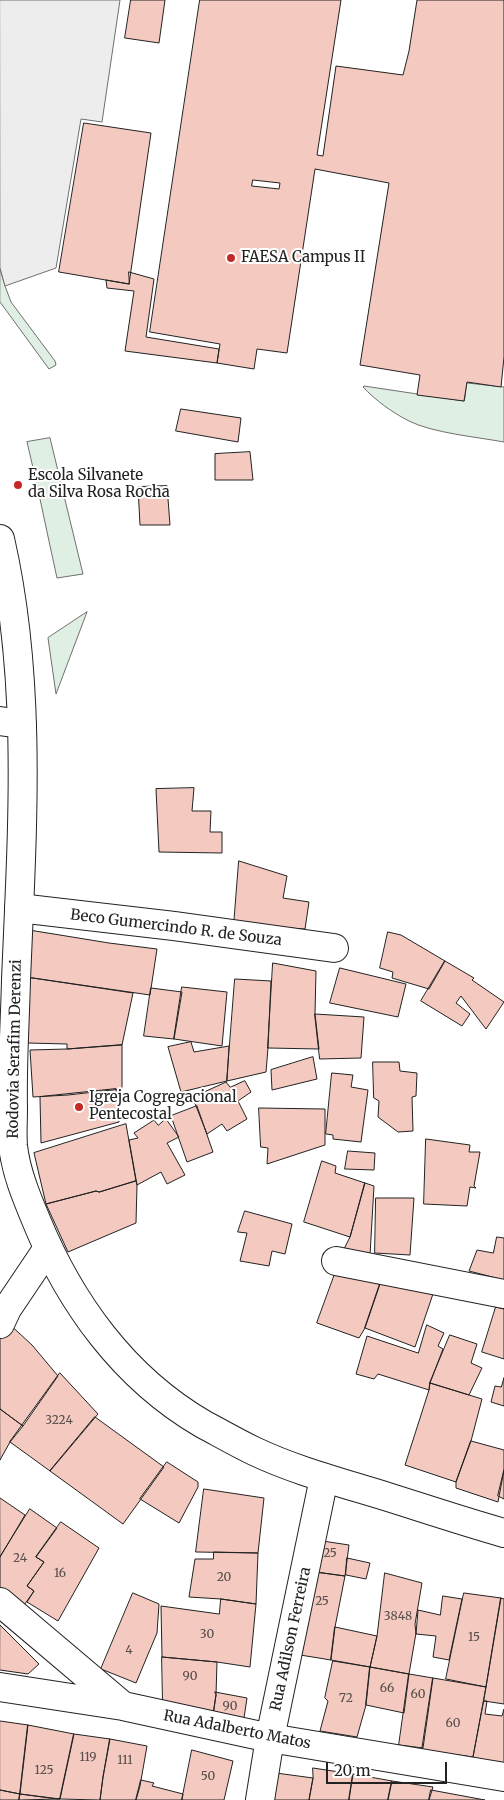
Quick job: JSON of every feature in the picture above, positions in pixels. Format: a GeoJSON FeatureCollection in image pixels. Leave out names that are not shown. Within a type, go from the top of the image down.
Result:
{"type":"FeatureCollection","features":[{"type":"Feature","properties":{"kind":"street","name":"Rodovia Serafim Derenzi"},"geometry":{"type":"LineString","coordinates":[[0,539],[15,619],[11,722],[22,850],[12,1089],[13,1146],[25,1194],[48,1248],[78,1303],[111,1347],[131,1369],[162,1397],[201,1423],[257,1452],[324,1478],[504,1533]]}},
{"type":"Feature","properties":{"kind":"street","name":"Beco Gumercindo R. de Souza"},"geometry":{"type":"LineString","coordinates":[[19,908],[174,926],[334,948]]}},
{"type":"Feature","properties":{"kind":"street"},"geometry":{"type":"LineString","coordinates":[[0,1324],[7,1309],[48,1248]]}},
{"type":"Feature","properties":{"kind":"street"},"geometry":{"type":"LineString","coordinates":[[336,1261],[504,1294]]}},
{"type":"Feature","properties":{"kind":"street","name":"Rua Adilson Ferreira"},"geometry":{"type":"LineString","coordinates":[[260,1800],[270,1738],[324,1478]]}},
{"type":"Feature","properties":{"kind":"street"},"geometry":{"type":"LineString","coordinates":[[0,1602],[124,1706]]}},
{"type":"Feature","properties":{"kind":"street","name":"Rua Adalberto Matos"},"geometry":{"type":"LineString","coordinates":[[0,1687],[124,1706],[270,1738],[504,1777]]}},
{"type":"Feature","properties":{"kind":"green space"},"geometry":{"type":"Polygon","coordinates":[[[0,269],[11,302],[55,361],[56,365],[49,369],[0,302],[0,269]]]}},
{"type":"Feature","properties":{"kind":"green space"},"geometry":{"type":"Polygon","coordinates":[[[467,383],[504,387],[504,442],[442,432],[419,425],[391,410],[363,387],[464,401],[467,383]]]}},
{"type":"Feature","properties":{"kind":"green space"},"geometry":{"type":"Polygon","coordinates":[[[50,438],[83,574],[57,578],[27,442],[50,438]]]}},
{"type":"Feature","properties":{"kind":"green space"},"geometry":{"type":"Polygon","coordinates":[[[87,612],[56,694],[48,638],[87,612]]]}},
{"type":"Feature","properties":{"kind":"shaded area"},"geometry":{"type":"Polygon","coordinates":[[[0,0],[120,0],[102,122],[81,119],[56,268],[5,286],[0,268],[0,0]]]}},
{"type":"Feature","properties":{"kind":"building"},"geometry":{"type":"Polygon","coordinates":[[[131,0],[165,0],[159,43],[125,38],[131,0]]]}},
{"type":"Feature","properties":{"kind":"building","name":"FAESA Campus II"},"geometry":{"type":"Polygon","coordinates":[[[200,0],[341,0],[317,155],[323,156],[336,66],[403,75],[417,0],[504,0],[504,357],[501,387],[467,382],[464,401],[417,395],[420,375],[360,365],[389,183],[315,169],[287,353],[257,349],[254,369],[217,363],[220,344],[150,332],[200,0]]]}},
{"type":"Feature","properties":{"kind":"building"},"geometry":{"type":"Polygon","coordinates":[[[84,123],[151,133],[129,284],[59,272],[84,123]]]}},
{"type":"Feature","properties":{"kind":"building"},"geometry":{"type":"Polygon","coordinates":[[[253,180],[280,183],[279,189],[252,186],[253,180]]]}},
{"type":"Feature","properties":{"kind":"building"},"geometry":{"type":"Polygon","coordinates":[[[129,272],[154,279],[146,337],[219,349],[217,363],[125,351],[134,291],[107,288],[106,280],[129,284],[129,272]]]}},
{"type":"Feature","properties":{"kind":"building"},"geometry":{"type":"Polygon","coordinates":[[[181,409],[241,418],[238,442],[176,431],[181,409]]]}},
{"type":"Feature","properties":{"kind":"building"},"geometry":{"type":"Polygon","coordinates":[[[250,452],[253,480],[215,480],[215,454],[250,452]]]}},
{"type":"Feature","properties":{"kind":"building"},"geometry":{"type":"Polygon","coordinates":[[[167,486],[170,525],[140,525],[138,487],[167,486]]]}},
{"type":"Feature","properties":{"kind":"building"},"geometry":{"type":"Polygon","coordinates":[[[194,788],[192,811],[211,811],[210,832],[222,832],[222,853],[159,852],[156,789],[194,788]]]}},
{"type":"Feature","properties":{"kind":"building"},"geometry":{"type":"Polygon","coordinates":[[[239,861],[287,876],[283,898],[309,902],[305,929],[234,925],[239,861]]]}},
{"type":"Feature","properties":{"kind":"building"},"geometry":{"type":"Polygon","coordinates":[[[29,930],[157,949],[150,995],[26,977],[29,930]]]}},
{"type":"Feature","properties":{"kind":"building"},"geometry":{"type":"Polygon","coordinates":[[[388,932],[401,935],[445,961],[429,989],[392,978],[393,972],[380,968],[388,932]]]}},
{"type":"Feature","properties":{"kind":"building"},"geometry":{"type":"Polygon","coordinates":[[[445,961],[474,978],[472,980],[504,1002],[486,1029],[461,996],[456,1003],[470,1014],[462,1026],[421,1001],[445,961]]]}},
{"type":"Feature","properties":{"kind":"building"},"geometry":{"type":"Polygon","coordinates":[[[273,963],[316,971],[315,1014],[319,1049],[268,1048],[273,963]]]}},
{"type":"Feature","properties":{"kind":"building"},"geometry":{"type":"Polygon","coordinates":[[[340,968],[406,984],[398,1017],[330,1003],[340,968]]]}},
{"type":"Feature","properties":{"kind":"building"},"geometry":{"type":"Polygon","coordinates":[[[26,977],[133,993],[122,1045],[67,1049],[67,1044],[27,1043],[26,977]]]}},
{"type":"Feature","properties":{"kind":"building"},"geometry":{"type":"Polygon","coordinates":[[[235,979],[271,981],[268,1048],[266,1072],[227,1081],[235,979]]]}},
{"type":"Feature","properties":{"kind":"building"},"geometry":{"type":"Polygon","coordinates":[[[182,987],[227,992],[222,1046],[174,1039],[182,987]]]}},
{"type":"Feature","properties":{"kind":"building"},"geometry":{"type":"Polygon","coordinates":[[[151,988],[182,992],[174,1039],[144,1036],[151,988]]]}},
{"type":"Feature","properties":{"kind":"building"},"geometry":{"type":"Polygon","coordinates":[[[315,1014],[364,1017],[361,1058],[320,1059],[315,1014]]]}},
{"type":"Feature","properties":{"kind":"building"},"geometry":{"type":"Polygon","coordinates":[[[191,1042],[194,1052],[229,1046],[227,1081],[181,1092],[168,1047],[191,1042]]]}},
{"type":"Feature","properties":{"kind":"building"},"geometry":{"type":"Polygon","coordinates":[[[122,1045],[121,1089],[33,1097],[30,1050],[122,1045]]]}},
{"type":"Feature","properties":{"kind":"building"},"geometry":{"type":"Polygon","coordinates":[[[313,1057],[317,1079],[272,1090],[271,1070],[313,1057]]]}},
{"type":"Feature","properties":{"kind":"building"},"geometry":{"type":"Polygon","coordinates":[[[373,1062],[399,1062],[400,1071],[417,1073],[416,1096],[412,1097],[413,1131],[398,1132],[378,1117],[379,1101],[374,1098],[373,1062]]]}},
{"type":"Feature","properties":{"kind":"building"},"geometry":{"type":"Polygon","coordinates":[[[332,1073],[353,1075],[351,1087],[368,1090],[361,1142],[333,1139],[333,1135],[326,1134],[332,1073]]]}},
{"type":"Feature","properties":{"kind":"building"},"geometry":{"type":"Polygon","coordinates":[[[245,1081],[251,1092],[238,1101],[247,1119],[227,1131],[222,1124],[207,1134],[194,1101],[204,1097],[202,1093],[226,1082],[230,1087],[245,1081]]]}},
{"type":"Feature","properties":{"kind":"building","name":"Igreja Cogregacional Pentecostal"},"geometry":{"type":"Polygon","coordinates":[[[116,1089],[119,1122],[41,1143],[40,1097],[116,1089]]]}},
{"type":"Feature","properties":{"kind":"building"},"geometry":{"type":"Polygon","coordinates":[[[197,1106],[213,1152],[187,1162],[171,1116],[197,1106]]]}},
{"type":"Feature","properties":{"kind":"building"},"geometry":{"type":"Polygon","coordinates":[[[259,1108],[325,1109],[325,1145],[267,1164],[268,1148],[261,1147],[259,1108]]]}},
{"type":"Feature","properties":{"kind":"building"},"geometry":{"type":"Polygon","coordinates":[[[166,1119],[179,1137],[167,1143],[185,1175],[167,1184],[161,1172],[137,1185],[129,1140],[138,1138],[134,1133],[154,1120],[158,1125],[166,1119]]]}},
{"type":"Feature","properties":{"kind":"building"},"geometry":{"type":"Polygon","coordinates":[[[126,1124],[136,1181],[46,1204],[34,1153],[126,1124]]]}},
{"type":"Feature","properties":{"kind":"building"},"geometry":{"type":"Polygon","coordinates":[[[426,1139],[470,1145],[469,1152],[480,1152],[474,1186],[476,1188],[470,1187],[467,1206],[424,1204],[426,1139]]]}},
{"type":"Feature","properties":{"kind":"building"},"geometry":{"type":"Polygon","coordinates":[[[348,1151],[375,1153],[374,1170],[345,1169],[348,1151]]]}},
{"type":"Feature","properties":{"kind":"building"},"geometry":{"type":"Polygon","coordinates":[[[322,1161],[336,1166],[335,1173],[365,1183],[350,1237],[304,1222],[322,1161]]]}},
{"type":"Feature","properties":{"kind":"building"},"geometry":{"type":"Polygon","coordinates":[[[136,1181],[136,1223],[68,1252],[46,1204],[136,1181]]]}},
{"type":"Feature","properties":{"kind":"building"},"geometry":{"type":"Polygon","coordinates":[[[365,1183],[374,1186],[370,1255],[343,1251],[350,1237],[365,1183]]]}},
{"type":"Feature","properties":{"kind":"building"},"geometry":{"type":"Polygon","coordinates":[[[376,1198],[414,1198],[410,1255],[375,1253],[376,1198]]]}},
{"type":"Feature","properties":{"kind":"building"},"geometry":{"type":"Polygon","coordinates":[[[245,1211],[292,1224],[285,1254],[272,1251],[269,1266],[240,1261],[247,1233],[238,1232],[245,1211]]]}},
{"type":"Feature","properties":{"kind":"building"},"geometry":{"type":"Polygon","coordinates":[[[497,1237],[504,1238],[504,1280],[469,1271],[477,1250],[493,1253],[497,1237]]]}},
{"type":"Feature","properties":{"kind":"building"},"geometry":{"type":"Polygon","coordinates":[[[336,1271],[382,1278],[365,1328],[359,1338],[317,1323],[336,1271]]]}},
{"type":"Feature","properties":{"kind":"building"},"geometry":{"type":"Polygon","coordinates":[[[382,1278],[435,1288],[415,1347],[365,1328],[382,1278]]]}},
{"type":"Feature","properties":{"kind":"building"},"geometry":{"type":"Polygon","coordinates":[[[496,1307],[504,1309],[504,1359],[482,1352],[496,1307]]]}},
{"type":"Feature","properties":{"kind":"building"},"geometry":{"type":"Polygon","coordinates":[[[7,1322],[32,1345],[58,1376],[23,1426],[0,1409],[0,1340],[7,1322]]]}},
{"type":"Feature","properties":{"kind":"building"},"geometry":{"type":"Polygon","coordinates":[[[427,1325],[444,1333],[438,1346],[443,1349],[429,1390],[378,1374],[374,1379],[356,1374],[367,1336],[418,1353],[427,1325]]]}},
{"type":"Feature","properties":{"kind":"building"},"geometry":{"type":"Polygon","coordinates":[[[450,1335],[477,1344],[471,1363],[482,1368],[469,1395],[430,1383],[450,1335]]]}},
{"type":"Feature","properties":{"kind":"building"},"geometry":{"type":"Polygon","coordinates":[[[60,1373],[98,1414],[50,1471],[10,1442],[60,1373]]]}},
{"type":"Feature","properties":{"kind":"building"},"geometry":{"type":"Polygon","coordinates":[[[504,1378],[504,1406],[491,1402],[495,1386],[501,1387],[504,1378]]]}},
{"type":"Feature","properties":{"kind":"building"},"geometry":{"type":"Polygon","coordinates":[[[430,1383],[482,1399],[471,1441],[456,1482],[405,1465],[430,1383]]]}},
{"type":"Feature","properties":{"kind":"building"},"geometry":{"type":"Polygon","coordinates":[[[0,1409],[23,1426],[10,1442],[0,1460],[0,1409]]]}},
{"type":"Feature","properties":{"kind":"building"},"geometry":{"type":"Polygon","coordinates":[[[95,1417],[164,1467],[123,1524],[50,1471],[95,1417]]]}},
{"type":"Feature","properties":{"kind":"building"},"geometry":{"type":"Polygon","coordinates":[[[471,1441],[504,1450],[504,1470],[498,1502],[456,1488],[456,1482],[471,1441]]]}},
{"type":"Feature","properties":{"kind":"building"},"geometry":{"type":"Polygon","coordinates":[[[167,1462],[198,1482],[198,1487],[179,1523],[140,1499],[167,1462]]]}},
{"type":"Feature","properties":{"kind":"building"},"geometry":{"type":"Polygon","coordinates":[[[504,1470],[504,1499],[498,1496],[504,1470]]]}},
{"type":"Feature","properties":{"kind":"building"},"geometry":{"type":"Polygon","coordinates":[[[204,1489],[264,1498],[258,1553],[196,1552],[204,1489]]]}},
{"type":"Feature","properties":{"kind":"building"},"geometry":{"type":"Polygon","coordinates":[[[0,1498],[25,1515],[0,1557],[0,1498]]]}},
{"type":"Feature","properties":{"kind":"building"},"geometry":{"type":"Polygon","coordinates":[[[30,1509],[57,1528],[36,1557],[44,1562],[27,1586],[34,1591],[18,1614],[0,1598],[0,1557],[30,1509]]]}},
{"type":"Feature","properties":{"kind":"building"},"geometry":{"type":"Polygon","coordinates":[[[61,1522],[99,1548],[58,1621],[27,1602],[34,1591],[27,1586],[44,1562],[36,1557],[61,1522]]]}},
{"type":"Feature","properties":{"kind":"building"},"geometry":{"type":"Polygon","coordinates":[[[316,1540],[349,1545],[345,1576],[308,1571],[316,1540]]]}},
{"type":"Feature","properties":{"kind":"building"},"geometry":{"type":"Polygon","coordinates":[[[214,1552],[258,1553],[256,1604],[189,1597],[195,1559],[213,1559],[214,1552]]]}},
{"type":"Feature","properties":{"kind":"building"},"geometry":{"type":"Polygon","coordinates":[[[347,1558],[370,1563],[366,1579],[346,1575],[347,1558]]]}},
{"type":"Feature","properties":{"kind":"building"},"geometry":{"type":"Polygon","coordinates":[[[308,1571],[345,1576],[331,1660],[294,1654],[308,1571]]]}},
{"type":"Feature","properties":{"kind":"building"},"geometry":{"type":"Polygon","coordinates":[[[385,1573],[422,1583],[409,1674],[370,1667],[377,1636],[385,1573]]]}},
{"type":"Feature","properties":{"kind":"building"},"geometry":{"type":"Polygon","coordinates":[[[133,1593],[159,1604],[157,1633],[136,1683],[101,1669],[133,1593]]]}},
{"type":"Feature","properties":{"kind":"building"},"geometry":{"type":"Polygon","coordinates":[[[464,1593],[501,1598],[486,1687],[446,1679],[464,1593]]]}},
{"type":"Feature","properties":{"kind":"building"},"geometry":{"type":"Polygon","coordinates":[[[443,1596],[462,1599],[449,1660],[433,1657],[436,1636],[416,1634],[418,1610],[440,1615],[443,1596]]]}},
{"type":"Feature","properties":{"kind":"building"},"geometry":{"type":"Polygon","coordinates":[[[501,1598],[504,1599],[504,1704],[484,1701],[501,1598]]]}},
{"type":"Feature","properties":{"kind":"building"},"geometry":{"type":"Polygon","coordinates":[[[221,1599],[256,1604],[250,1667],[162,1657],[161,1606],[219,1614],[221,1599]]]}},
{"type":"Feature","properties":{"kind":"building"},"geometry":{"type":"Polygon","coordinates":[[[0,1625],[39,1664],[28,1674],[0,1670],[0,1625]]]}},
{"type":"Feature","properties":{"kind":"building"},"geometry":{"type":"Polygon","coordinates":[[[335,1627],[377,1636],[370,1667],[331,1660],[335,1627]]]}},
{"type":"Feature","properties":{"kind":"building"},"geometry":{"type":"Polygon","coordinates":[[[162,1657],[217,1662],[213,1715],[163,1707],[162,1657]]]}},
{"type":"Feature","properties":{"kind":"building"},"geometry":{"type":"Polygon","coordinates":[[[333,1661],[370,1667],[366,1705],[357,1737],[320,1731],[328,1701],[325,1698],[333,1661]]]}},
{"type":"Feature","properties":{"kind":"building"},"geometry":{"type":"Polygon","coordinates":[[[370,1667],[409,1674],[404,1713],[366,1705],[370,1667]]]}},
{"type":"Feature","properties":{"kind":"building"},"geometry":{"type":"Polygon","coordinates":[[[409,1674],[433,1678],[423,1748],[399,1745],[409,1674]]]}},
{"type":"Feature","properties":{"kind":"building"},"geometry":{"type":"Polygon","coordinates":[[[433,1678],[486,1687],[473,1757],[422,1750],[433,1678]]]}},
{"type":"Feature","properties":{"kind":"building"},"geometry":{"type":"Polygon","coordinates":[[[215,1692],[247,1698],[244,1718],[213,1715],[215,1692]]]}},
{"type":"Feature","properties":{"kind":"building"},"geometry":{"type":"Polygon","coordinates":[[[484,1701],[487,1701],[485,1714],[502,1716],[504,1709],[504,1769],[472,1764],[484,1701]]]}},
{"type":"Feature","properties":{"kind":"building"},"geometry":{"type":"Polygon","coordinates":[[[0,1721],[28,1725],[20,1794],[0,1790],[0,1721]]]}},
{"type":"Feature","properties":{"kind":"building"},"geometry":{"type":"Polygon","coordinates":[[[28,1725],[74,1734],[60,1799],[20,1794],[28,1725]]]}},
{"type":"Feature","properties":{"kind":"building"},"geometry":{"type":"Polygon","coordinates":[[[74,1734],[110,1739],[100,1800],[60,1799],[74,1734]]]}},
{"type":"Feature","properties":{"kind":"building"},"geometry":{"type":"Polygon","coordinates":[[[110,1739],[147,1746],[136,1800],[100,1800],[110,1739]]]}},
{"type":"Feature","properties":{"kind":"building"},"geometry":{"type":"Polygon","coordinates":[[[192,1750],[233,1761],[224,1800],[182,1800],[192,1750]]]}},
{"type":"Feature","properties":{"kind":"building"},"geometry":{"type":"Polygon","coordinates":[[[313,1768],[353,1774],[349,1800],[309,1800],[313,1768]]]}},
{"type":"Feature","properties":{"kind":"building"},"geometry":{"type":"Polygon","coordinates":[[[276,1773],[313,1778],[309,1800],[263,1800],[276,1773]]]}},
{"type":"Feature","properties":{"kind":"building"},"geometry":{"type":"Polygon","coordinates":[[[353,1774],[392,1781],[388,1800],[349,1800],[353,1774]]]}},
{"type":"Feature","properties":{"kind":"building"},"geometry":{"type":"Polygon","coordinates":[[[141,1780],[154,1783],[152,1786],[183,1794],[182,1800],[136,1800],[141,1780]]]}},
{"type":"Feature","properties":{"kind":"building"},"geometry":{"type":"Polygon","coordinates":[[[392,1781],[433,1787],[429,1800],[388,1800],[392,1781]]]}},
{"type":"Feature","properties":{"kind":"building"},"geometry":{"type":"Polygon","coordinates":[[[0,1790],[20,1794],[19,1800],[0,1800],[0,1790]]]}},
{"type":"Feature","properties":{"kind":"building"},"geometry":{"type":"Polygon","coordinates":[[[431,1790],[485,1800],[429,1800],[431,1790]]]}},
{"type":"Feature","properties":{"kind":"building"},"geometry":{"type":"Polygon","coordinates":[[[20,1794],[57,1799],[60,1799],[19,1800],[20,1794]]]}},
{"type":"Feature","properties":{"kind":"place","name":"FAESA Campus II"},"geometry":{"type":"Point","coordinates":[231,258]}},
{"type":"Feature","properties":{"kind":"place","name":"Escola Silvanete da Silva Rosa Rocha"},"geometry":{"type":"Point","coordinates":[18,485]}},
{"type":"Feature","properties":{"kind":"place","name":"Igreja Cogregacional Pentecostal"},"geometry":{"type":"Point","coordinates":[79,1107]}}]}
